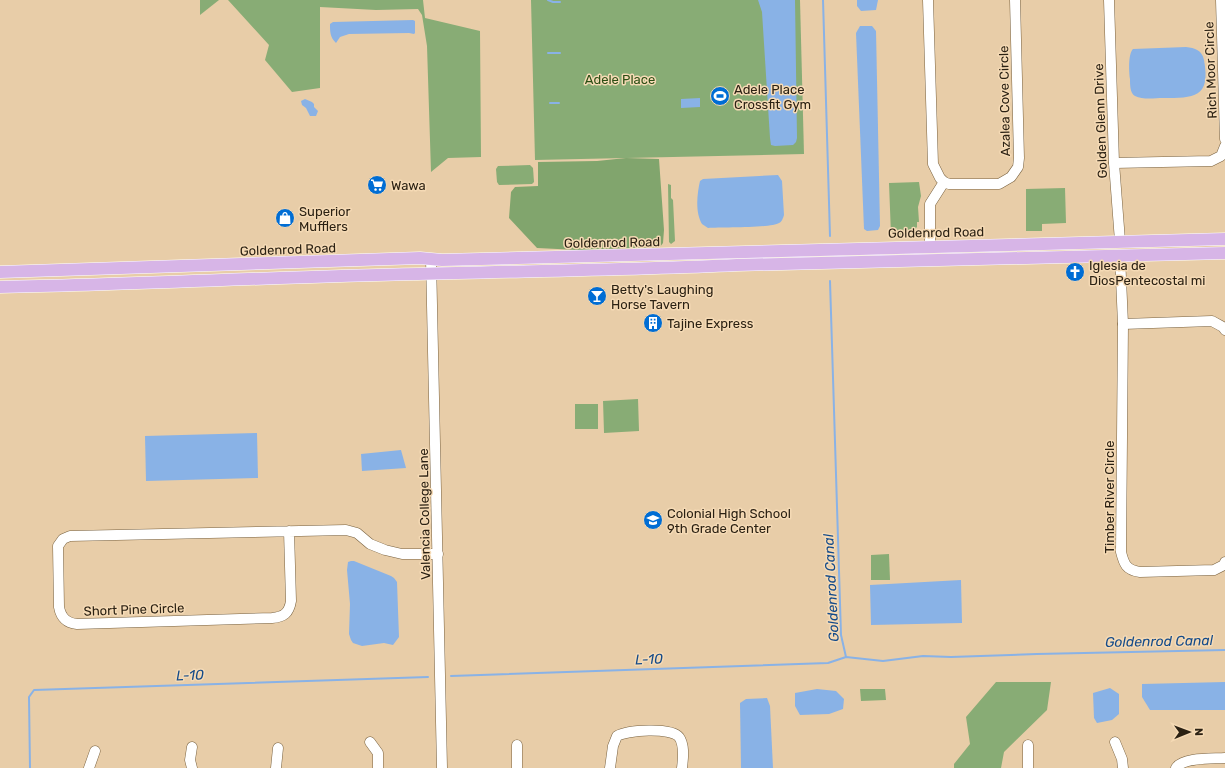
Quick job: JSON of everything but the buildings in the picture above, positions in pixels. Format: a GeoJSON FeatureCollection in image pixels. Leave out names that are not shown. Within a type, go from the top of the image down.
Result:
{"type":"FeatureCollection","features":[{"type":"Feature","properties":{"kind":"main road","name":"Goldenrod Road"},"geometry":{"type":"LineString","coordinates":[[0,272],[431,259],[691,254],[930,246],[1225,239]]}},
{"type":"Feature","properties":{"kind":"main road"},"geometry":{"type":"LineString","coordinates":[[906,262],[912,257],[923,253],[930,246]]}},
{"type":"Feature","properties":{"kind":"main road"},"geometry":{"type":"LineString","coordinates":[[932,261],[941,253],[947,251],[951,246]]}},
{"type":"Feature","properties":{"kind":"main road","name":"Goldenrod Road"},"geometry":{"type":"LineString","coordinates":[[0,287],[431,273],[1225,253]]}},
{"type":"Feature","properties":{"kind":"main road"},"geometry":{"type":"LineString","coordinates":[[675,268],[690,258],[691,254]]}},
{"type":"Feature","properties":{"kind":"main road"},"geometry":{"type":"LineString","coordinates":[[177,282],[194,271],[196,266]]}},
{"type":"Feature","properties":{"kind":"street"},"geometry":{"type":"LineString","coordinates":[[928,0],[932,160],[936,174],[944,182],[930,204],[930,246]]}},
{"type":"Feature","properties":{"kind":"street","name":"Azalea Cove Circle"},"geometry":{"type":"LineString","coordinates":[[944,182],[956,184],[999,184],[1011,177],[1018,167],[1015,0]]}},
{"type":"Feature","properties":{"kind":"street","name":"Golden Glenn Drive"},"geometry":{"type":"LineString","coordinates":[[1109,0],[1114,163],[1120,241]]}},
{"type":"Feature","properties":{"kind":"street","name":"Rich Moor Circle"},"geometry":{"type":"LineString","coordinates":[[1221,0],[1225,139]]}},
{"type":"Feature","properties":{"kind":"street"},"geometry":{"type":"LineString","coordinates":[[1114,163],[1210,161],[1221,156],[1225,146]]}},
{"type":"Feature","properties":{"kind":"street","name":"Timber River Circle"},"geometry":{"type":"LineString","coordinates":[[1120,256],[1123,324],[1121,552],[1124,563],[1132,571],[1140,572],[1214,570],[1224,565],[1225,562]]}},
{"type":"Feature","properties":{"kind":"street","name":"Valencia College Lane"},"geometry":{"type":"LineString","coordinates":[[431,259],[442,768]]}},
{"type":"Feature","properties":{"kind":"street"},"geometry":{"type":"LineString","coordinates":[[1123,324],[1212,321],[1223,327],[1225,330]]}},
{"type":"Feature","properties":{"kind":"street","name":"Short Pine Circle"},"geometry":{"type":"LineString","coordinates":[[289,530],[291,601],[288,612],[283,616],[272,618],[78,624],[68,622],[62,618],[59,607],[58,549],[61,541],[70,536],[289,530],[346,530],[357,533],[370,544],[385,550],[402,554],[438,554]]}},
{"type":"Feature","properties":{"kind":"street"},"geometry":{"type":"LineString","coordinates":[[610,768],[613,746],[617,736],[628,732],[659,731],[673,733],[680,739],[682,745],[682,768]]}},
{"type":"Feature","properties":{"kind":"street"},"geometry":{"type":"LineString","coordinates":[[370,742],[378,753],[378,768]]}},
{"type":"Feature","properties":{"kind":"street"},"geometry":{"type":"LineString","coordinates":[[1115,742],[1122,759],[1123,768]]}},
{"type":"Feature","properties":{"kind":"street"},"geometry":{"type":"LineString","coordinates":[[517,745],[517,768]]}},
{"type":"Feature","properties":{"kind":"street"},"geometry":{"type":"LineString","coordinates":[[1028,745],[1028,768]]}},
{"type":"Feature","properties":{"kind":"street"},"geometry":{"type":"LineString","coordinates":[[192,747],[190,760],[192,768]]}},
{"type":"Feature","properties":{"kind":"street"},"geometry":{"type":"LineString","coordinates":[[276,768],[278,748]]}},
{"type":"Feature","properties":{"kind":"street"},"geometry":{"type":"LineString","coordinates":[[89,768],[96,751]]}},
{"type":"Feature","properties":{"kind":"street"},"geometry":{"type":"LineString","coordinates":[[1176,768],[1178,765],[1186,761],[1225,758]]}},
{"type":"Feature","properties":{"kind":"green space"},"geometry":{"type":"Polygon","coordinates":[[[200,0],[219,0],[200,15],[200,0]]]}},
{"type":"Feature","properties":{"kind":"green space"},"geometry":{"type":"Polygon","coordinates":[[[228,0],[423,0],[425,18],[480,31],[481,157],[448,158],[431,172],[427,46],[422,15],[418,9],[376,10],[320,7],[320,88],[292,92],[265,60],[269,45],[228,0]]]}},
{"type":"Feature","properties":{"kind":"green space","name":"Adele Place"},"geometry":{"type":"Polygon","coordinates":[[[531,0],[800,0],[804,154],[535,160],[531,0]]]}},
{"type":"Feature","properties":{"kind":"green space"},"geometry":{"type":"Polygon","coordinates":[[[626,158],[659,159],[664,230],[663,243],[660,247],[578,250],[537,248],[509,218],[511,192],[515,187],[538,186],[538,162],[597,161],[626,158]]]}},
{"type":"Feature","properties":{"kind":"green space"},"geometry":{"type":"Polygon","coordinates":[[[530,165],[533,168],[534,182],[532,184],[499,185],[497,182],[496,169],[498,166],[530,165]]]}},
{"type":"Feature","properties":{"kind":"green space"},"geometry":{"type":"Polygon","coordinates":[[[919,182],[921,196],[918,207],[919,222],[917,222],[917,227],[910,234],[891,235],[889,183],[919,182]]]}},
{"type":"Feature","properties":{"kind":"green space"},"geometry":{"type":"Polygon","coordinates":[[[668,184],[671,185],[671,198],[673,200],[675,241],[671,244],[669,242],[668,184]]]}},
{"type":"Feature","properties":{"kind":"green space"},"geometry":{"type":"Polygon","coordinates":[[[1065,188],[1066,223],[1042,224],[1042,231],[1026,231],[1026,189],[1065,188]]]}},
{"type":"Feature","properties":{"kind":"green space"},"geometry":{"type":"Polygon","coordinates":[[[638,399],[639,431],[604,433],[603,401],[638,399]]]}},
{"type":"Feature","properties":{"kind":"green space"},"geometry":{"type":"Polygon","coordinates":[[[575,404],[598,404],[598,429],[575,429],[575,404]]]}},
{"type":"Feature","properties":{"kind":"green space"},"geometry":{"type":"Polygon","coordinates":[[[889,554],[890,580],[871,580],[871,555],[889,554]]]}},
{"type":"Feature","properties":{"kind":"green space"},"geometry":{"type":"Polygon","coordinates":[[[996,682],[1051,682],[1047,710],[1004,752],[1001,768],[954,768],[954,764],[970,744],[966,717],[996,682]]]}},
{"type":"Feature","properties":{"kind":"green space"},"geometry":{"type":"Polygon","coordinates":[[[860,689],[885,689],[886,700],[861,701],[860,689]]]}},
{"type":"Feature","properties":{"kind":"water"},"geometry":{"type":"Polygon","coordinates":[[[758,0],[795,0],[797,138],[793,145],[771,145],[762,12],[758,0]]]}},
{"type":"Feature","properties":{"kind":"water"},"geometry":{"type":"Polygon","coordinates":[[[857,0],[878,0],[876,10],[861,11],[857,6],[857,0]]]}},
{"type":"Feature","properties":{"kind":"water"},"geometry":{"type":"Polygon","coordinates":[[[415,21],[414,34],[349,34],[340,37],[336,43],[330,32],[330,24],[333,22],[415,21]]]}},
{"type":"Feature","properties":{"kind":"water"},"geometry":{"type":"Polygon","coordinates":[[[860,26],[872,26],[876,31],[880,226],[878,230],[867,231],[864,229],[856,33],[860,26]]]}},
{"type":"Feature","properties":{"kind":"water"},"geometry":{"type":"Polygon","coordinates":[[[1186,47],[1198,50],[1202,54],[1204,60],[1206,73],[1205,82],[1202,89],[1198,93],[1183,97],[1153,98],[1142,98],[1133,95],[1129,68],[1130,55],[1133,49],[1186,47]]]}},
{"type":"Feature","properties":{"kind":"water"},"geometry":{"type":"Polygon","coordinates":[[[700,98],[700,107],[681,108],[681,99],[700,98]]]}},
{"type":"Feature","properties":{"kind":"water"},"geometry":{"type":"Polygon","coordinates":[[[305,99],[314,104],[314,107],[318,111],[316,116],[310,116],[306,108],[302,105],[301,101],[305,99]]]}},
{"type":"Feature","properties":{"kind":"water"},"geometry":{"type":"Polygon","coordinates":[[[778,175],[782,181],[784,215],[780,222],[774,225],[757,227],[708,228],[702,224],[698,214],[697,203],[700,181],[703,179],[778,175]]]}},
{"type":"Feature","properties":{"kind":"water"},"geometry":{"type":"Polygon","coordinates":[[[257,433],[258,478],[146,481],[145,436],[257,433]]]}},
{"type":"Feature","properties":{"kind":"water"},"geometry":{"type":"Polygon","coordinates":[[[401,450],[406,468],[362,471],[361,454],[401,450]]]}},
{"type":"Feature","properties":{"kind":"water"},"geometry":{"type":"Polygon","coordinates":[[[351,561],[391,576],[397,582],[399,637],[393,645],[384,643],[362,646],[353,643],[351,640],[349,634],[350,604],[347,570],[348,562],[351,561]]]}},
{"type":"Feature","properties":{"kind":"water"},"geometry":{"type":"Polygon","coordinates":[[[961,580],[962,623],[871,625],[870,585],[961,580]]]}},
{"type":"Feature","properties":{"kind":"water"},"geometry":{"type":"Polygon","coordinates":[[[1225,682],[1225,710],[1150,710],[1142,697],[1142,684],[1225,682]]]}},
{"type":"Feature","properties":{"kind":"water"},"geometry":{"type":"Polygon","coordinates":[[[1110,688],[1119,694],[1119,714],[1112,720],[1097,723],[1094,718],[1093,693],[1110,688]]]}},
{"type":"Feature","properties":{"kind":"water"},"geometry":{"type":"Polygon","coordinates":[[[817,689],[836,691],[844,699],[843,709],[829,714],[800,715],[795,706],[795,693],[817,689]]]}},
{"type":"Feature","properties":{"kind":"water"},"geometry":{"type":"Polygon","coordinates":[[[767,698],[770,706],[773,768],[741,768],[740,703],[746,699],[767,698]]]}},
{"type":"Feature","properties":{"kind":"waterway"},"geometry":{"type":"LineString","coordinates":[[548,0],[560,2]]}},
{"type":"Feature","properties":{"kind":"waterway","name":"Goldenrod Canal"},"geometry":{"type":"LineString","coordinates":[[823,0],[830,236]]}},
{"type":"Feature","properties":{"kind":"waterway"},"geometry":{"type":"LineString","coordinates":[[548,53],[560,53]]}},
{"type":"Feature","properties":{"kind":"waterway"},"geometry":{"type":"LineString","coordinates":[[550,103],[559,103]]}},
{"type":"Feature","properties":{"kind":"waterway","name":"Goldenrod Canal"},"geometry":{"type":"LineString","coordinates":[[830,281],[841,635],[846,657]]}},
{"type":"Feature","properties":{"kind":"waterway","name":"L-10"},"geometry":{"type":"LineString","coordinates":[[451,676],[828,663],[846,657],[883,661],[923,656],[951,657],[1225,650]]}},
{"type":"Feature","properties":{"kind":"waterway","name":"L-10"},"geometry":{"type":"LineString","coordinates":[[30,768],[29,697],[34,690],[428,677]]}},
{"type":"Feature","properties":{"kind":"place","name":"Adele Place Crossfit Gym"},"geometry":{"type":"Point","coordinates":[720,96]}},
{"type":"Feature","properties":{"kind":"place","name":"Wawa"},"geometry":{"type":"Point","coordinates":[377,185]}},
{"type":"Feature","properties":{"kind":"place","name":"Superior Mufflers"},"geometry":{"type":"Point","coordinates":[285,218]}},
{"type":"Feature","properties":{"kind":"place","name":"Iglesia de DiosPentecostal mi"},"geometry":{"type":"Point","coordinates":[1075,272]}},
{"type":"Feature","properties":{"kind":"place","name":"Betty's Laughing Horse Tavern"},"geometry":{"type":"Point","coordinates":[597,296]}},
{"type":"Feature","properties":{"kind":"place","name":"Tajine Express"},"geometry":{"type":"Point","coordinates":[653,323]}},
{"type":"Feature","properties":{"kind":"place","name":"Colonial High School 9th Grade Center"},"geometry":{"type":"Point","coordinates":[653,520]}}]}
